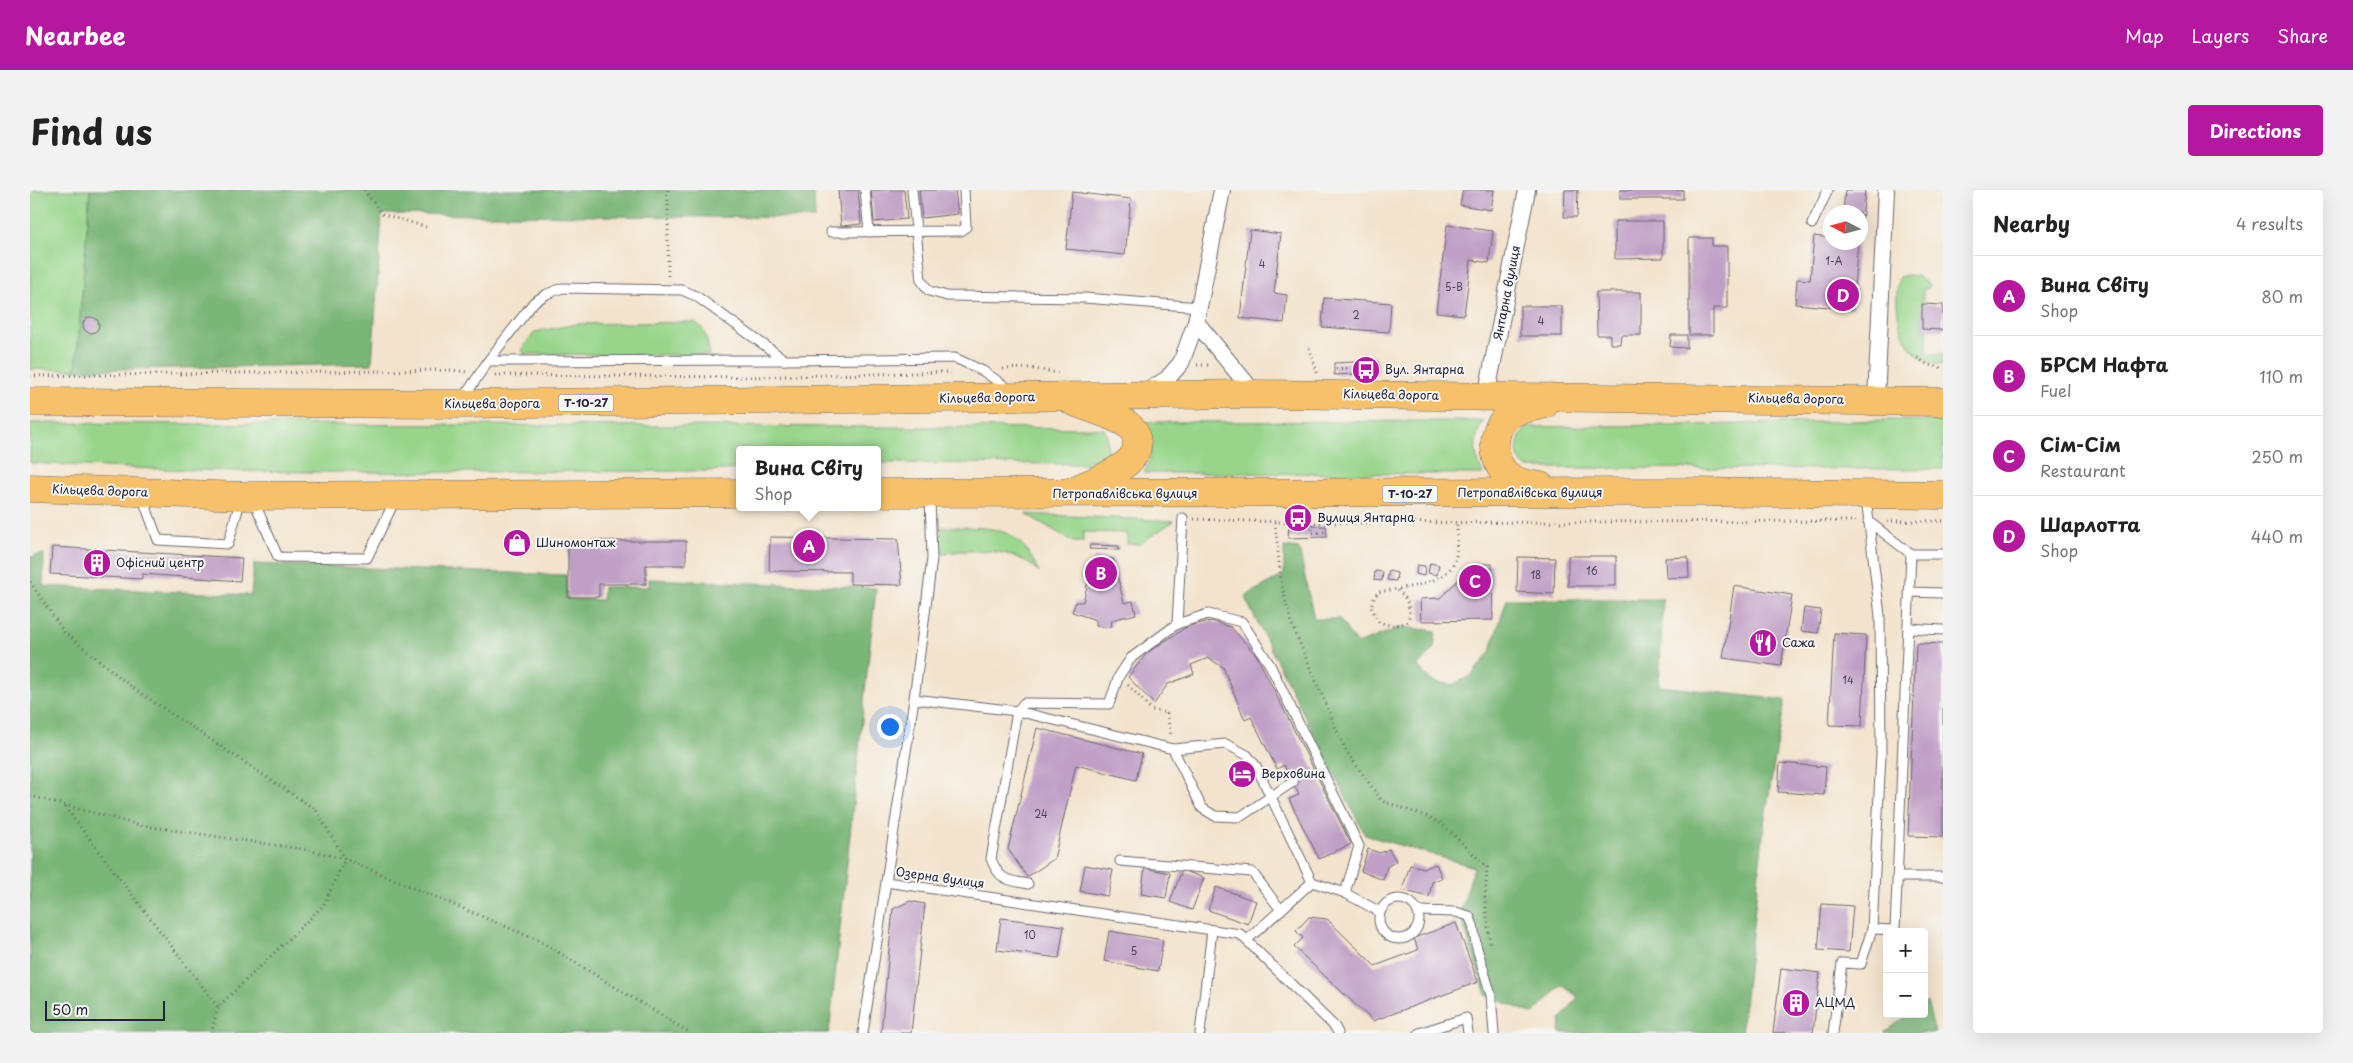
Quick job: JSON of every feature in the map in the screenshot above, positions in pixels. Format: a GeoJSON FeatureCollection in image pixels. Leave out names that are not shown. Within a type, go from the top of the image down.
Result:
{"type":"FeatureCollection","features":[{"type":"Feature","properties":{"kind":"highway","name":"Кільцева дорога"},"geometry":{"type":"LineString","coordinates":[[30,402],[460,404],[1255,394],[1943,402]]}},
{"type":"Feature","properties":{"kind":"highway"},"geometry":{"type":"LineString","coordinates":[[1063,397],[1128,424],[1136,433],[1137,446],[1134,457],[1125,465],[1066,494]]}},
{"type":"Feature","properties":{"kind":"highway"},"geometry":{"type":"LineString","coordinates":[[1571,398],[1514,413],[1500,424],[1495,440],[1495,455],[1504,472],[1517,482],[1574,493]]}},
{"type":"Feature","properties":{"kind":"highway","name":"Кільцева дорога"},"geometry":{"type":"LineString","coordinates":[[30,488],[247,496],[736,494]]}},
{"type":"Feature","properties":{"kind":"highway","name":"Петропавлівська вулиця"},"geometry":{"type":"LineString","coordinates":[[881,493],[1574,493],[1867,508],[1943,495]]}},
{"type":"Feature","properties":{"kind":"street"},"geometry":{"type":"LineString","coordinates":[[1142,395],[1167,379],[1181,363],[1198,314],[1222,190]]}},
{"type":"Feature","properties":{"kind":"street","name":"Янтарна вулиця"},"geometry":{"type":"LineString","coordinates":[[1486,396],[1527,190]]}},
{"type":"Feature","properties":{"kind":"street"},"geometry":{"type":"LineString","coordinates":[[1876,400],[1886,190]]}},
{"type":"Feature","properties":{"kind":"street"},"geometry":{"type":"LineString","coordinates":[[1198,314],[1255,394]]}},
{"type":"Feature","properties":{"kind":"lane"},"geometry":{"type":"LineString","coordinates":[[865,190],[869,232]]}},
{"type":"Feature","properties":{"kind":"lane"},"geometry":{"type":"LineString","coordinates":[[912,190],[921,280],[929,290],[947,296],[1084,298],[1198,314]]}},
{"type":"Feature","properties":{"kind":"lane"},"geometry":{"type":"LineString","coordinates":[[831,232],[960,231],[966,227],[964,190]]}},
{"type":"Feature","properties":{"kind":"lane"},"geometry":{"type":"LineString","coordinates":[[1812,224],[1828,190]]}},
{"type":"Feature","properties":{"kind":"lane"},"geometry":{"type":"LineString","coordinates":[[460,404],[488,362],[534,302],[562,288],[682,290],[696,296],[785,360]]}},
{"type":"Feature","properties":{"kind":"lane"},"geometry":{"type":"LineString","coordinates":[[488,362],[955,358],[983,371],[1022,398]]}},
{"type":"Feature","properties":{"kind":"lane"},"geometry":{"type":"LineString","coordinates":[[141,493],[158,540],[228,544],[247,496]]}},
{"type":"Feature","properties":{"kind":"lane","name":"Озерна вулиця"},"geometry":{"type":"LineString","coordinates":[[930,494],[932,559],[914,699],[886,882],[1240,934],[1335,1027],[1338,1033]]}},
{"type":"Feature","properties":{"kind":"lane"},"geometry":{"type":"LineString","coordinates":[[247,496],[278,557],[367,558],[397,496]]}},
{"type":"Feature","properties":{"kind":"lane"},"geometry":{"type":"LineString","coordinates":[[1867,508],[1910,554],[1895,930],[1872,929]]}},
{"type":"Feature","properties":{"kind":"lane"},"geometry":{"type":"LineString","coordinates":[[1834,1033],[1842,963],[1861,964],[1872,929],[1881,755],[1880,626],[1867,508]]}},
{"type":"Feature","properties":{"kind":"lane"},"geometry":{"type":"LineString","coordinates":[[1177,624],[1183,518]]}},
{"type":"Feature","properties":{"kind":"lane"},"geometry":{"type":"LineString","coordinates":[[1910,554],[1943,554]]}},
{"type":"Feature","properties":{"kind":"lane"},"geometry":{"type":"LineString","coordinates":[[1909,592],[1943,593]]}},
{"type":"Feature","properties":{"kind":"lane"},"geometry":{"type":"LineString","coordinates":[[1028,884],[1003,879],[996,871],[991,859],[1017,711],[1024,703],[1109,704],[1119,676],[1131,658],[1177,624],[1208,614],[1242,622],[1270,665],[1317,768],[1359,846],[1345,893]]}},
{"type":"Feature","properties":{"kind":"lane"},"geometry":{"type":"LineString","coordinates":[[1908,628],[1943,630]]}},
{"type":"Feature","properties":{"kind":"lane"},"geometry":{"type":"LineString","coordinates":[[914,699],[1017,711],[1173,749],[1226,744],[1247,755],[1256,766],[1312,882],[1345,893],[1380,912]]}},
{"type":"Feature","properties":{"kind":"lane"},"geometry":{"type":"LineString","coordinates":[[1173,749],[1202,808],[1215,816],[1240,817],[1293,782]]}},
{"type":"Feature","properties":{"kind":"lane"},"geometry":{"type":"LineString","coordinates":[[1120,861],[1252,872],[1281,910]]}},
{"type":"Feature","properties":{"kind":"lane"},"geometry":{"type":"LineString","coordinates":[[1898,877],[1943,877]]}},
{"type":"Feature","properties":{"kind":"lane"},"geometry":{"type":"LineString","coordinates":[[863,1033],[886,882]]}},
{"type":"Feature","properties":{"kind":"lane"},"geometry":{"type":"LineString","coordinates":[[1247,940],[1312,882]]}},
{"type":"Feature","properties":{"kind":"lane"},"geometry":{"type":"LineString","coordinates":[[1396,899],[1409,901],[1418,911],[1419,924],[1412,936],[1399,940],[1393,939],[1382,931],[1379,918],[1380,912],[1384,906],[1396,899]]}},
{"type":"Feature","properties":{"kind":"lane"},"geometry":{"type":"LineString","coordinates":[[1418,911],[1456,912],[1468,916],[1473,925],[1476,945],[1491,995],[1494,1033]]}},
{"type":"Feature","properties":{"kind":"lane"},"geometry":{"type":"LineString","coordinates":[[1200,1033],[1212,930]]}},
{"type":"Feature","properties":{"kind":"lane"},"geometry":{"type":"LineString","coordinates":[[1420,1033],[1466,1018],[1468,1033]]}},
{"type":"Feature","properties":{"kind":"path"},"geometry":{"type":"LineString","coordinates":[[364,190],[382,214],[426,227]]}},
{"type":"Feature","properties":{"kind":"path"},"geometry":{"type":"LineString","coordinates":[[668,190],[668,289]]}},
{"type":"Feature","properties":{"kind":"path"},"geometry":{"type":"LineString","coordinates":[[1309,348],[1319,378]]}},
{"type":"Feature","properties":{"kind":"path"},"geometry":{"type":"LineString","coordinates":[[1913,354],[1928,365],[1943,368]]}},
{"type":"Feature","properties":{"kind":"path"},"geometry":{"type":"LineString","coordinates":[[1336,368],[1350,368]]}},
{"type":"Feature","properties":{"kind":"path"},"geometry":{"type":"LineString","coordinates":[[1183,518],[1312,523],[1457,522],[1867,508],[1943,521]]}},
{"type":"Feature","properties":{"kind":"path"},"geometry":{"type":"LineString","coordinates":[[1275,522],[1281,581],[1291,623],[1346,751],[1382,801],[1429,817],[1443,825],[1487,867],[1485,902],[1490,946]]}},
{"type":"Feature","properties":{"kind":"path"},"geometry":{"type":"LineString","coordinates":[[1398,590],[1405,597],[1409,608],[1408,621],[1401,625],[1389,625],[1380,622],[1372,607],[1378,592],[1419,586],[1442,576],[1454,561],[1457,522]]}},
{"type":"Feature","properties":{"kind":"path"},"geometry":{"type":"LineString","coordinates":[[1312,523],[1312,533],[1324,532]]}},
{"type":"Feature","properties":{"kind":"path"},"geometry":{"type":"LineString","coordinates":[[30,582],[64,632],[133,688],[316,810],[345,859]]}},
{"type":"Feature","properties":{"kind":"path"},"geometry":{"type":"LineString","coordinates":[[1119,676],[1152,710],[1167,713],[1173,749]]}},
{"type":"Feature","properties":{"kind":"path"},"geometry":{"type":"LineString","coordinates":[[30,796],[139,825],[308,850],[345,859],[540,942],[690,1033]]}},
{"type":"Feature","properties":{"kind":"path"},"geometry":{"type":"LineString","coordinates":[[64,805],[218,1007]]}},
{"type":"Feature","properties":{"kind":"path"},"geometry":{"type":"LineString","coordinates":[[211,1033],[218,1007],[323,906],[345,859]]}},
{"type":"Feature","properties":{"kind":"green space"},"geometry":{"type":"Polygon","coordinates":[[[30,190],[90,190],[76,370],[30,369],[30,190]]]}},
{"type":"Feature","properties":{"kind":"green space"},"geometry":{"type":"Polygon","coordinates":[[[90,190],[814,190],[815,218],[382,214],[372,364],[76,370],[90,190]]]}},
{"type":"Feature","properties":{"kind":"green space"},"geometry":{"type":"Polygon","coordinates":[[[1907,275],[1917,276],[1929,285],[1928,289],[1923,289],[1922,329],[1927,329],[1927,354],[1943,354],[1943,365],[1929,362],[1917,355],[1909,345],[1903,332],[1897,304],[1897,290],[1899,277],[1907,275]]]}},
{"type":"Feature","properties":{"kind":"green space"},"geometry":{"type":"Polygon","coordinates":[[[695,322],[704,332],[709,355],[524,354],[522,348],[535,332],[577,324],[695,322]]]}},
{"type":"Feature","properties":{"kind":"green space"},"geometry":{"type":"Polygon","coordinates":[[[1890,420],[1943,421],[1943,469],[1529,468],[1520,460],[1517,448],[1521,435],[1529,427],[1890,420]]]}},
{"type":"Feature","properties":{"kind":"green space"},"geometry":{"type":"Polygon","coordinates":[[[1484,421],[1476,440],[1476,454],[1483,474],[1144,473],[1151,454],[1150,435],[1145,422],[1484,421]]]}},
{"type":"Feature","properties":{"kind":"green space"},"geometry":{"type":"Polygon","coordinates":[[[30,423],[1096,428],[1104,429],[1107,435],[1107,457],[1102,462],[1092,464],[881,463],[881,446],[736,446],[736,469],[706,471],[283,472],[30,463],[30,423]]]}},
{"type":"Feature","properties":{"kind":"green space"},"geometry":{"type":"Polygon","coordinates":[[[1026,514],[1174,521],[1139,544],[1127,544],[1127,533],[1083,532],[1083,542],[1074,542],[1026,514]]]}},
{"type":"Feature","properties":{"kind":"green space"},"geometry":{"type":"Polygon","coordinates":[[[942,527],[974,527],[1001,531],[1012,536],[1022,544],[1031,556],[1039,573],[1030,564],[1006,554],[964,551],[938,554],[942,527]]]}},
{"type":"Feature","properties":{"kind":"green space"},"geometry":{"type":"Polygon","coordinates":[[[1284,547],[1299,549],[1314,619],[1339,619],[1357,644],[1401,627],[1436,631],[1434,648],[1418,666],[1431,681],[1451,685],[1471,676],[1490,652],[1507,599],[1663,599],[1659,686],[1785,700],[1765,817],[1741,1033],[1560,1033],[1561,1019],[1578,997],[1562,985],[1533,1014],[1486,995],[1460,914],[1474,867],[1365,835],[1245,598],[1252,592],[1284,575],[1284,547]]]}},
{"type":"Feature","properties":{"kind":"green space"},"geometry":{"type":"Polygon","coordinates":[[[44,554],[43,586],[251,595],[254,564],[566,575],[567,599],[602,600],[603,587],[649,587],[649,579],[876,588],[829,1033],[30,1033],[30,557],[44,554]]]}},
{"type":"Feature","properties":{"kind":"green space"},"geometry":{"type":"Polygon","coordinates":[[[1928,1006],[1935,1033],[1884,1033],[1904,1018],[1928,1018],[1928,1006]]]}},
{"type":"Feature","properties":{"kind":"building"},"geometry":{"type":"Polygon","coordinates":[[[838,190],[858,190],[861,224],[841,226],[838,190]]]}},
{"type":"Feature","properties":{"kind":"building"},"geometry":{"type":"Polygon","coordinates":[[[871,190],[904,190],[907,219],[874,222],[871,190]]]}},
{"type":"Feature","properties":{"kind":"building"},"geometry":{"type":"Polygon","coordinates":[[[919,190],[955,190],[958,214],[922,218],[919,190]]]}},
{"type":"Feature","properties":{"kind":"building"},"geometry":{"type":"Polygon","coordinates":[[[1463,190],[1494,190],[1491,210],[1460,205],[1463,190]]]}},
{"type":"Feature","properties":{"kind":"building"},"geometry":{"type":"Polygon","coordinates":[[[1565,190],[1578,190],[1577,217],[1564,217],[1565,190]]]}},
{"type":"Feature","properties":{"kind":"building"},"geometry":{"type":"Polygon","coordinates":[[[1620,190],[1683,190],[1683,199],[1620,199],[1620,190]]]}},
{"type":"Feature","properties":{"kind":"building"},"geometry":{"type":"Polygon","coordinates":[[[1845,190],[1865,190],[1864,205],[1844,205],[1845,190]]]}},
{"type":"Feature","properties":{"kind":"building"},"geometry":{"type":"Polygon","coordinates":[[[1072,192],[1131,199],[1125,255],[1066,249],[1072,192]]]}},
{"type":"Feature","properties":{"kind":"building"},"geometry":{"type":"Polygon","coordinates":[[[1615,221],[1663,221],[1663,258],[1615,259],[1615,221]]]}},
{"type":"Feature","properties":{"kind":"building"},"geometry":{"type":"Polygon","coordinates":[[[1447,225],[1493,231],[1489,263],[1471,260],[1464,315],[1436,312],[1447,225]]]}},
{"type":"Feature","properties":{"kind":"building"},"geometry":{"type":"Polygon","coordinates":[[[1250,230],[1281,234],[1274,293],[1287,295],[1284,323],[1240,318],[1250,230]]]}},
{"type":"Feature","properties":{"kind":"building"},"geometry":{"type":"Polygon","coordinates":[[[1814,236],[1823,237],[1823,250],[1857,250],[1852,309],[1795,304],[1797,279],[1810,280],[1814,236]]]}},
{"type":"Feature","properties":{"kind":"building"},"geometry":{"type":"Polygon","coordinates":[[[1689,238],[1712,238],[1712,246],[1727,246],[1727,308],[1713,308],[1713,335],[1689,335],[1689,238]]]}},
{"type":"Feature","properties":{"kind":"building"},"geometry":{"type":"Polygon","coordinates":[[[1596,292],[1641,292],[1641,335],[1621,335],[1620,344],[1610,344],[1610,335],[1597,335],[1596,292]]]}},
{"type":"Feature","properties":{"kind":"building"},"geometry":{"type":"Polygon","coordinates":[[[1324,298],[1391,303],[1389,332],[1322,327],[1324,298]]]}},
{"type":"Feature","properties":{"kind":"building"},"geometry":{"type":"Polygon","coordinates":[[[1922,304],[1943,305],[1943,330],[1922,329],[1922,304]]]}},
{"type":"Feature","properties":{"kind":"building"},"geometry":{"type":"Polygon","coordinates":[[[1520,306],[1562,306],[1562,336],[1520,336],[1520,306]]]}},
{"type":"Feature","properties":{"kind":"building"},"geometry":{"type":"Polygon","coordinates":[[[88,317],[94,317],[99,322],[97,331],[88,333],[83,328],[83,322],[88,317]]]}},
{"type":"Feature","properties":{"kind":"building"},"geometry":{"type":"Polygon","coordinates":[[[1671,335],[1687,335],[1687,348],[1670,347],[1671,335]]]}},
{"type":"Feature","properties":{"kind":"building"},"geometry":{"type":"Polygon","coordinates":[[[1378,361],[1378,373],[1334,375],[1334,363],[1378,361]]]}},
{"type":"Feature","properties":{"kind":"building"},"geometry":{"type":"Polygon","coordinates":[[[1326,526],[1327,537],[1288,538],[1289,527],[1326,526]]]}},
{"type":"Feature","properties":{"kind":"building"},"geometry":{"type":"Polygon","coordinates":[[[770,537],[898,539],[902,585],[850,584],[850,572],[769,571],[770,537]]]}},
{"type":"Feature","properties":{"kind":"building"},"geometry":{"type":"Polygon","coordinates":[[[568,541],[686,541],[686,565],[646,565],[646,584],[599,584],[599,597],[568,597],[568,541]]]}},
{"type":"Feature","properties":{"kind":"building"},"geometry":{"type":"Polygon","coordinates":[[[1090,545],[1119,546],[1119,550],[1089,549],[1090,545]]]}},
{"type":"Feature","properties":{"kind":"building"},"geometry":{"type":"Polygon","coordinates":[[[52,547],[242,558],[240,581],[142,574],[142,579],[50,574],[52,547]]]}},
{"type":"Feature","properties":{"kind":"building"},"geometry":{"type":"Polygon","coordinates":[[[1568,556],[1616,556],[1616,586],[1568,586],[1568,556]]]}},
{"type":"Feature","properties":{"kind":"building"},"geometry":{"type":"Polygon","coordinates":[[[1518,557],[1555,558],[1554,594],[1517,592],[1518,557]]]}},
{"type":"Feature","properties":{"kind":"building"},"geometry":{"type":"Polygon","coordinates":[[[1688,557],[1689,577],[1666,578],[1665,558],[1688,557]]]}},
{"type":"Feature","properties":{"kind":"building"},"geometry":{"type":"Polygon","coordinates":[[[1094,558],[1113,559],[1124,603],[1133,601],[1136,614],[1112,620],[1111,627],[1096,626],[1096,620],[1072,612],[1076,602],[1083,602],[1094,558]]]}},
{"type":"Feature","properties":{"kind":"building"},"geometry":{"type":"Polygon","coordinates":[[[1430,563],[1439,565],[1437,575],[1428,573],[1430,563]]]}},
{"type":"Feature","properties":{"kind":"building"},"geometry":{"type":"Polygon","coordinates":[[[1475,564],[1492,564],[1493,620],[1421,621],[1420,599],[1440,598],[1475,564]]]}},
{"type":"Feature","properties":{"kind":"building"},"geometry":{"type":"Polygon","coordinates":[[[1417,565],[1425,566],[1424,576],[1416,574],[1417,565]]]}},
{"type":"Feature","properties":{"kind":"building"},"geometry":{"type":"Polygon","coordinates":[[[1375,571],[1383,572],[1382,581],[1374,580],[1375,571]]]}},
{"type":"Feature","properties":{"kind":"building"},"geometry":{"type":"Polygon","coordinates":[[[1389,571],[1397,573],[1396,581],[1387,580],[1389,571]]]}},
{"type":"Feature","properties":{"kind":"building"},"geometry":{"type":"Polygon","coordinates":[[[1734,586],[1792,595],[1781,666],[1723,658],[1734,586]]]}},
{"type":"Feature","properties":{"kind":"building"},"geometry":{"type":"Polygon","coordinates":[[[1804,608],[1821,610],[1818,633],[1801,631],[1804,608]]]}},
{"type":"Feature","properties":{"kind":"building"},"geometry":{"type":"Polygon","coordinates":[[[1211,621],[1231,627],[1257,656],[1351,844],[1319,859],[1289,799],[1299,795],[1284,765],[1277,769],[1251,717],[1245,720],[1223,667],[1208,658],[1191,665],[1194,674],[1168,684],[1154,704],[1128,677],[1147,653],[1188,626],[1211,621]]]}},
{"type":"Feature","properties":{"kind":"building"},"geometry":{"type":"Polygon","coordinates":[[[1834,633],[1866,635],[1862,726],[1829,725],[1834,633]]]}},
{"type":"Feature","properties":{"kind":"building"},"geometry":{"type":"Polygon","coordinates":[[[1916,643],[1943,644],[1943,837],[1908,836],[1916,643]]]}},
{"type":"Feature","properties":{"kind":"building"},"geometry":{"type":"Polygon","coordinates":[[[1037,728],[1142,754],[1136,780],[1076,765],[1054,859],[1027,877],[1008,849],[1037,728]]]}},
{"type":"Feature","properties":{"kind":"building"},"geometry":{"type":"Polygon","coordinates":[[[1780,763],[1826,767],[1824,795],[1778,792],[1780,763]]]}},
{"type":"Feature","properties":{"kind":"building"},"geometry":{"type":"Polygon","coordinates":[[[1368,849],[1380,853],[1389,849],[1396,861],[1387,867],[1383,880],[1361,871],[1368,849]]]}},
{"type":"Feature","properties":{"kind":"building"},"geometry":{"type":"Polygon","coordinates":[[[1436,864],[1442,878],[1432,882],[1429,897],[1402,890],[1410,865],[1425,868],[1436,864]]]}},
{"type":"Feature","properties":{"kind":"building"},"geometry":{"type":"Polygon","coordinates":[[[1085,865],[1113,870],[1108,896],[1080,891],[1085,865]]]}},
{"type":"Feature","properties":{"kind":"building"},"geometry":{"type":"Polygon","coordinates":[[[1145,868],[1170,873],[1166,898],[1141,894],[1145,868]]]}},
{"type":"Feature","properties":{"kind":"building"},"geometry":{"type":"Polygon","coordinates":[[[1182,870],[1204,878],[1192,910],[1170,902],[1182,870]]]}},
{"type":"Feature","properties":{"kind":"building"},"geometry":{"type":"Polygon","coordinates":[[[1216,887],[1256,901],[1248,924],[1208,910],[1216,887]]]}},
{"type":"Feature","properties":{"kind":"building"},"geometry":{"type":"Polygon","coordinates":[[[910,901],[925,904],[911,1033],[881,1033],[893,909],[910,901]]]}},
{"type":"Feature","properties":{"kind":"building"},"geometry":{"type":"Polygon","coordinates":[[[1822,904],[1853,906],[1849,952],[1818,950],[1822,904]]]}},
{"type":"Feature","properties":{"kind":"building"},"geometry":{"type":"Polygon","coordinates":[[[1309,917],[1327,919],[1375,966],[1418,950],[1414,938],[1456,923],[1478,982],[1373,1021],[1294,947],[1303,938],[1296,931],[1309,917]]]}},
{"type":"Feature","properties":{"kind":"building"},"geometry":{"type":"Polygon","coordinates":[[[1001,918],[1064,926],[1059,958],[997,950],[1001,918]]]}},
{"type":"Feature","properties":{"kind":"building"},"geometry":{"type":"Polygon","coordinates":[[[1109,931],[1163,940],[1158,971],[1104,961],[1109,931]]]}},
{"type":"Feature","properties":{"kind":"building","name":"АЦМД"},"geometry":{"type":"Polygon","coordinates":[[[1781,968],[1820,973],[1813,1033],[1773,1033],[1781,968]]]}},
{"type":"Feature","properties":{"kind":"place","name":"Шарлотта"},"geometry":{"type":"Point","coordinates":[1843,295]}},
{"type":"Feature","properties":{"kind":"place","name":"Вул. Янтарна"},"geometry":{"type":"Point","coordinates":[1366,370]}},
{"type":"Feature","properties":{"kind":"place","name":"Вулиця Янтарна"},"geometry":{"type":"Point","coordinates":[1298,518]}},
{"type":"Feature","properties":{"kind":"place","name":"Шиномонтаж"},"geometry":{"type":"Point","coordinates":[517,543]}},
{"type":"Feature","properties":{"kind":"place","name":"Вина Світу"},"geometry":{"type":"Point","coordinates":[809,546]}},
{"type":"Feature","properties":{"kind":"place","name":"Офісний центр"},"geometry":{"type":"Point","coordinates":[97,563]}},
{"type":"Feature","properties":{"kind":"place","name":"БРСМ Нафта"},"geometry":{"type":"Point","coordinates":[1101,573]}},
{"type":"Feature","properties":{"kind":"place","name":"Сім-Сім"},"geometry":{"type":"Point","coordinates":[1475,581]}},
{"type":"Feature","properties":{"kind":"place","name":"Сажа"},"geometry":{"type":"Point","coordinates":[1763,643]}},
{"type":"Feature","properties":{"kind":"place","name":"Верховина"},"geometry":{"type":"Point","coordinates":[1242,774]}},
{"type":"Feature","properties":{"kind":"place","name":"АЦМД"},"geometry":{"type":"Point","coordinates":[1796,1003]}}]}
